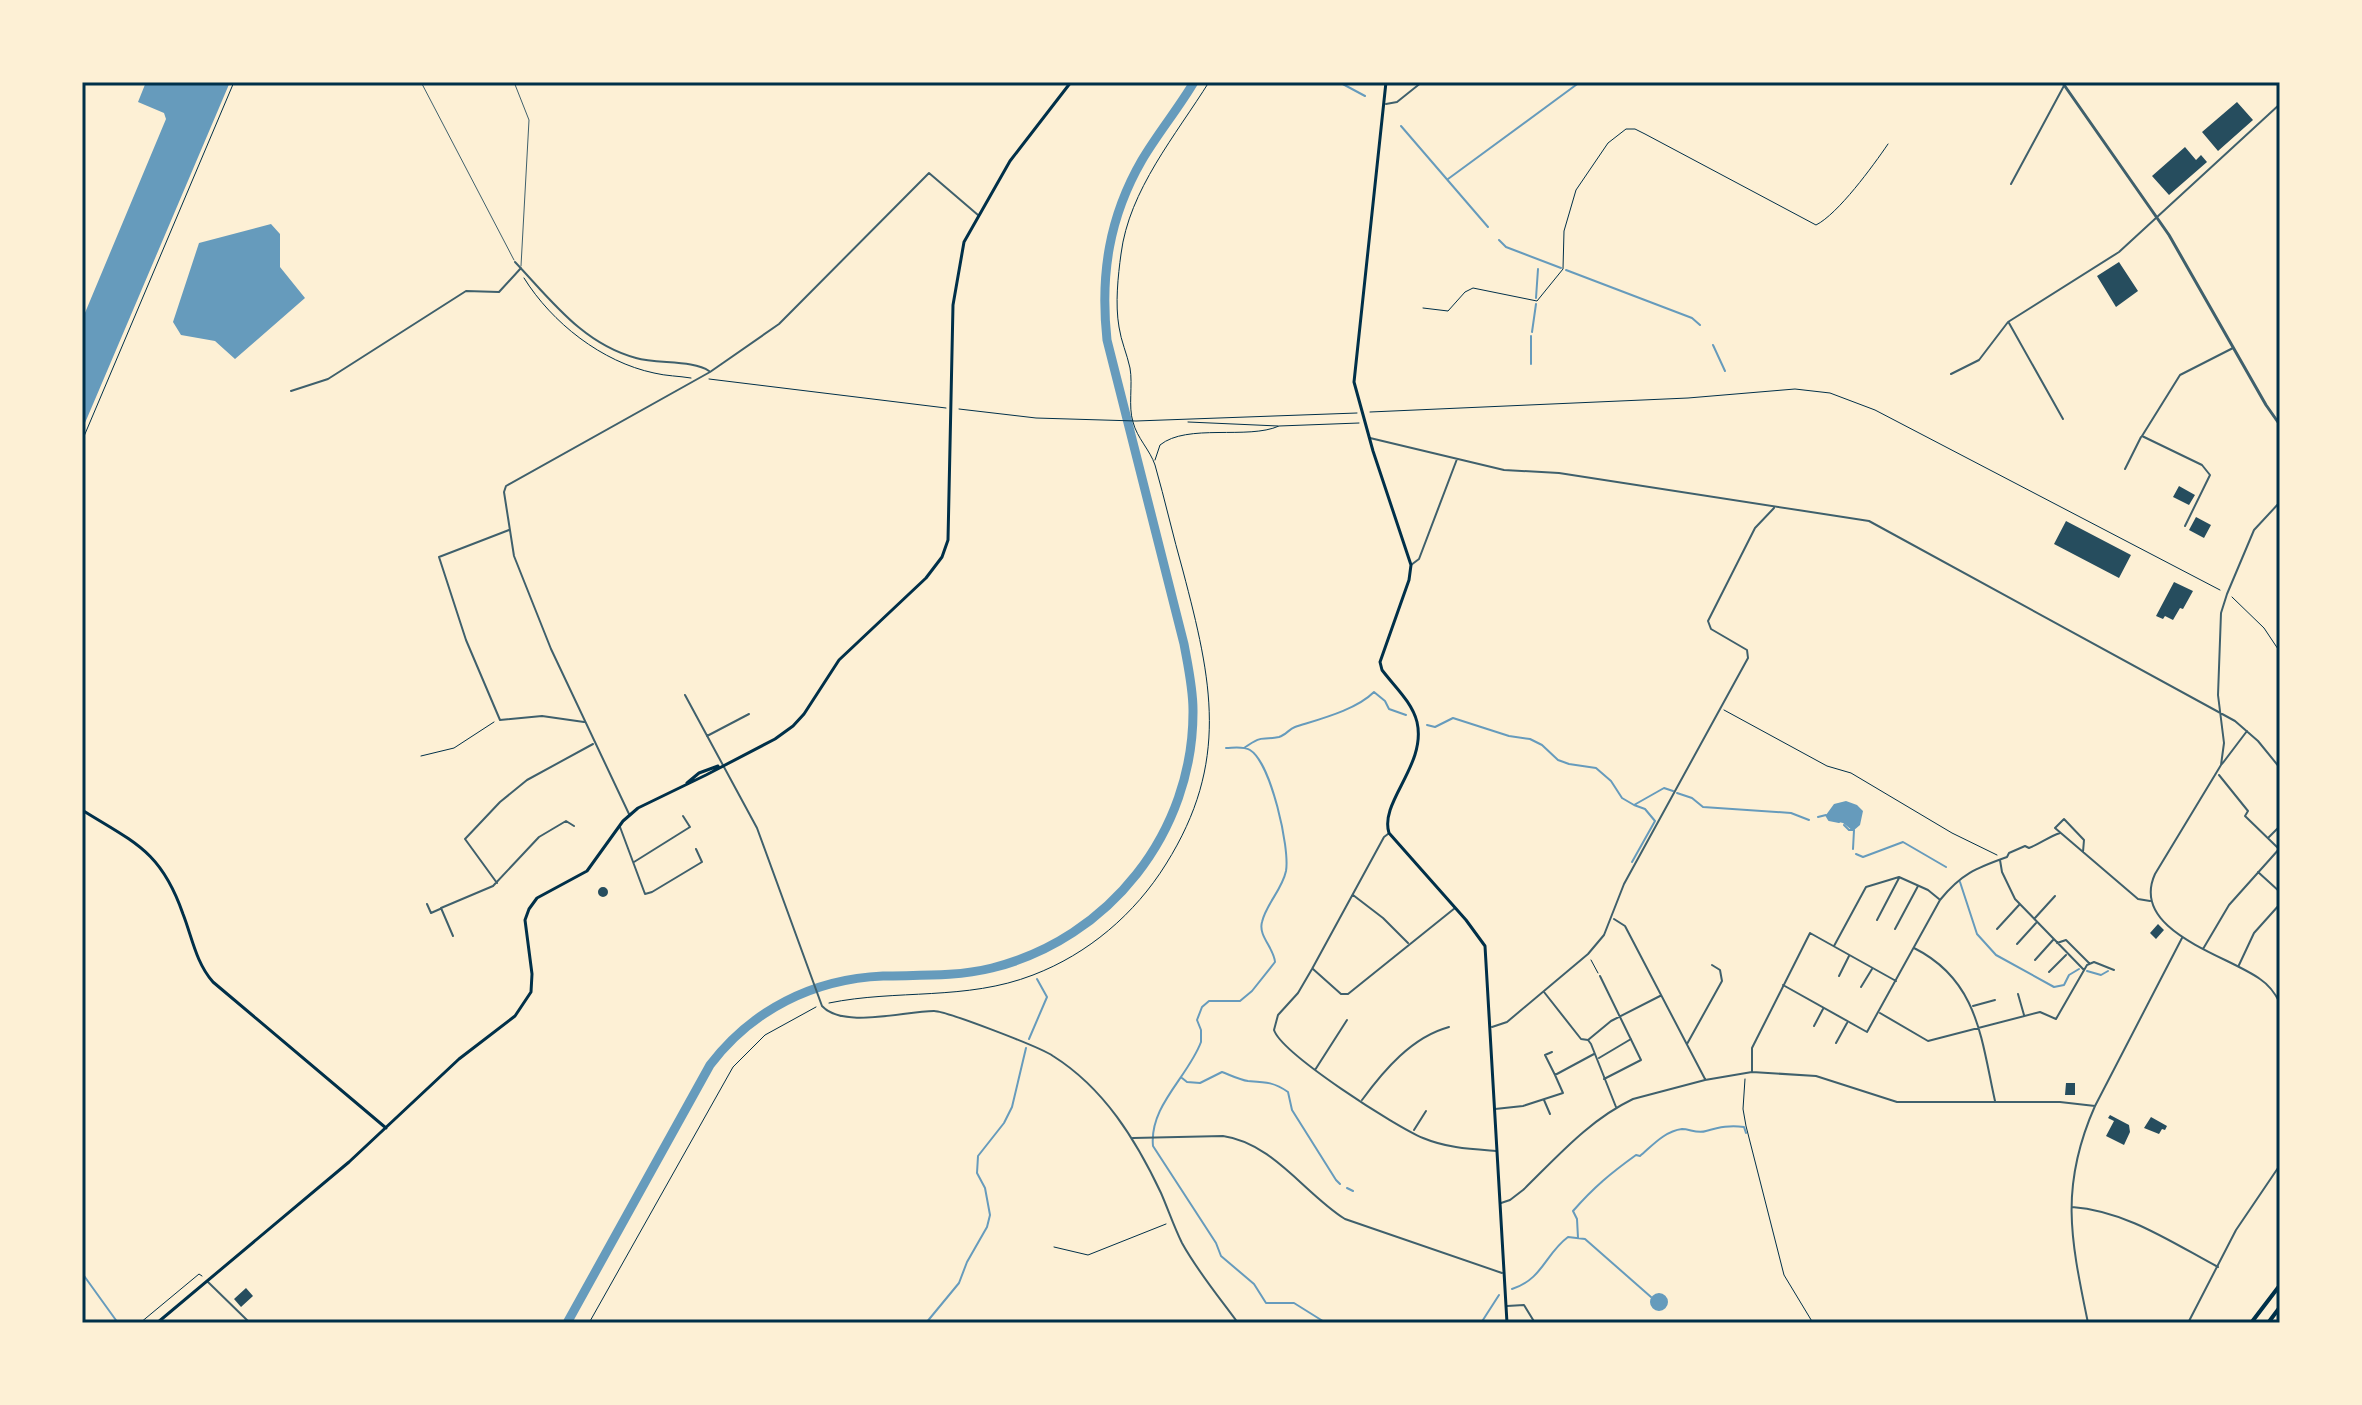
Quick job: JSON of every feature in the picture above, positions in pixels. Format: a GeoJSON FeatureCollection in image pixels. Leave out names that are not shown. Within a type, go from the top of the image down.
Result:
{"type":"FeatureCollection","features":[{"type":"Feature","properties":{"kind":"highway"},"geometry":{"type":"LineString","coordinates":[[2251,1323],[2280,1285]]}},
{"type":"Feature","properties":{"kind":"highway"},"geometry":{"type":"LineString","coordinates":[[2268,1323],[2280,1307]]}},
{"type":"Feature","properties":{"kind":"main road"},"geometry":{"type":"LineString","coordinates":[[157,1323],[387,1128],[447,1069],[525,1005],[531,992],[532,974],[526,934],[529,909],[546,891],[592,866],[619,826],[645,804],[775,739],[793,726],[839,660],[916,588],[942,557],[948,540],[953,305],[964,242],[1010,161],[1071,82]]}},
{"type":"Feature","properties":{"kind":"main road"},"geometry":{"type":"LineString","coordinates":[[1386,82],[1355,361],[1355,390],[1411,565],[1409,580],[1380,658],[1382,670],[1411,707],[1418,731],[1409,773],[1387,815],[1386,825],[1389,833],[1484,943],[1507,1323]]}},
{"type":"Feature","properties":{"kind":"main road"},"geometry":{"type":"LineString","coordinates":[[82,810],[155,859],[173,888],[198,957],[213,982],[387,1128]]}},
{"type":"Feature","properties":{"kind":"street"},"geometry":{"type":"LineString","coordinates":[[1384,104],[1397,102],[1422,82]]}},
{"type":"Feature","properties":{"kind":"street"},"geometry":{"type":"LineString","coordinates":[[2011,184],[2064,83],[2158,218],[2280,425]]}},
{"type":"Feature","properties":{"kind":"street"},"geometry":{"type":"LineString","coordinates":[[1951,374],[1979,360],[2008,322],[2119,252],[2280,104]]}},
{"type":"Feature","properties":{"kind":"street"},"geometry":{"type":"LineString","coordinates":[[630,815],[551,649],[514,556],[504,492],[512,481],[710,372],[779,324],[929,173],[978,215]]}},
{"type":"Feature","properties":{"kind":"street"},"geometry":{"type":"LineString","coordinates":[[515,262],[566,317],[605,346],[633,358],[701,366],[710,372]]}},
{"type":"Feature","properties":{"kind":"street"},"geometry":{"type":"LineString","coordinates":[[291,391],[328,379],[466,291],[499,292],[521,268]]}},
{"type":"Feature","properties":{"kind":"street"},"geometry":{"type":"LineString","coordinates":[[2008,322],[2063,419]]}},
{"type":"Feature","properties":{"kind":"street"},"geometry":{"type":"LineString","coordinates":[[2125,469],[2180,375],[2234,348]]}},
{"type":"Feature","properties":{"kind":"street"},"geometry":{"type":"LineString","coordinates":[[2142,436],[2202,465],[2210,475],[2185,526]]}},
{"type":"Feature","properties":{"kind":"street"},"geometry":{"type":"LineString","coordinates":[[1369,438],[1504,470],[1559,473],[1869,521],[2220,714],[2247,731],[2280,768]]}},
{"type":"Feature","properties":{"kind":"street"},"geometry":{"type":"LineString","coordinates":[[1411,565],[1419,559],[1458,458]]}},
{"type":"Feature","properties":{"kind":"street"},"geometry":{"type":"LineString","coordinates":[[2280,502],[2254,530],[2227,594],[2220,627],[2218,695],[2224,743],[2221,765],[2152,883],[2152,901],[2158,915],[2203,950],[2238,966],[2269,986],[2280,1003]]}},
{"type":"Feature","properties":{"kind":"street"},"geometry":{"type":"LineString","coordinates":[[1491,1027],[1507,1022],[1588,954],[1604,935],[1624,884],[1748,658],[1748,652],[1736,641],[1711,629],[1708,621],[1755,528],[1775,507]]}},
{"type":"Feature","properties":{"kind":"street"},"geometry":{"type":"LineString","coordinates":[[510,529],[439,557],[466,640],[500,720],[542,716],[585,723]]}},
{"type":"Feature","properties":{"kind":"street"},"geometry":{"type":"LineString","coordinates":[[685,695],[757,828],[822,1006],[841,1017],[937,1011],[1038,1047],[1079,1075],[1116,1115],[1132,1138],[1190,1256],[1238,1323]]}},
{"type":"Feature","properties":{"kind":"street"},"geometry":{"type":"LineString","coordinates":[[706,736],[749,714]]}},
{"type":"Feature","properties":{"kind":"street"},"geometry":{"type":"LineString","coordinates":[[2221,765],[2247,731]]}},
{"type":"Feature","properties":{"kind":"street"},"geometry":{"type":"LineString","coordinates":[[497,883],[465,839],[500,802],[527,780],[594,743]]}},
{"type":"Feature","properties":{"kind":"street"},"geometry":{"type":"LineString","coordinates":[[2203,950],[2229,905],[2280,848],[2245,816],[2248,811],[2218,773]]}},
{"type":"Feature","properties":{"kind":"street"},"geometry":{"type":"LineString","coordinates":[[633,863],[690,827],[683,816]]}},
{"type":"Feature","properties":{"kind":"street"},"geometry":{"type":"LineString","coordinates":[[2083,852],[2084,840],[2064,819],[2055,828],[2060,833],[2138,899],[2152,901]]}},
{"type":"Feature","properties":{"kind":"street"},"geometry":{"type":"LineString","coordinates":[[427,904],[431,913],[497,883],[539,837],[566,821],[574,826]]}},
{"type":"Feature","properties":{"kind":"street"},"geometry":{"type":"LineString","coordinates":[[619,826],[644,891],[648,894],[702,862],[696,849]]}},
{"type":"Feature","properties":{"kind":"street"},"geometry":{"type":"LineString","coordinates":[[2268,838],[2280,826]]}},
{"type":"Feature","properties":{"kind":"street"},"geometry":{"type":"LineString","coordinates":[[1389,833],[1298,993],[1278,1015],[1274,1030],[1281,1042],[1315,1070],[1413,1132],[1454,1148],[1497,1151]]}},
{"type":"Feature","properties":{"kind":"street"},"geometry":{"type":"LineString","coordinates":[[1783,985],[1867,1032],[1940,900],[1964,874],[2025,846],[2029,848],[2041,844],[2044,839],[2060,833]]}},
{"type":"Feature","properties":{"kind":"street"},"geometry":{"type":"LineString","coordinates":[[2000,859],[2002,872],[2020,904],[2084,970]]}},
{"type":"Feature","properties":{"kind":"street"},"geometry":{"type":"LineString","coordinates":[[2258,872],[2280,892]]}},
{"type":"Feature","properties":{"kind":"street"},"geometry":{"type":"LineString","coordinates":[[1834,946],[1866,887],[1899,877],[1919,885],[1940,900]]}},
{"type":"Feature","properties":{"kind":"street"},"geometry":{"type":"LineString","coordinates":[[1877,920],[1899,877]]}},
{"type":"Feature","properties":{"kind":"street"},"geometry":{"type":"LineString","coordinates":[[1895,929],[1919,885]]}},
{"type":"Feature","properties":{"kind":"street"},"geometry":{"type":"LineString","coordinates":[[1353,895],[1383,918],[1409,944]]}},
{"type":"Feature","properties":{"kind":"street"},"geometry":{"type":"LineString","coordinates":[[2017,944],[2055,896]]}},
{"type":"Feature","properties":{"kind":"street"},"geometry":{"type":"LineString","coordinates":[[1997,929],[2020,904]]}},
{"type":"Feature","properties":{"kind":"street"},"geometry":{"type":"LineString","coordinates":[[2238,966],[2254,933],[2280,904]]}},
{"type":"Feature","properties":{"kind":"street"},"geometry":{"type":"LineString","coordinates":[[441,908],[453,936]]}},
{"type":"Feature","properties":{"kind":"street"},"geometry":{"type":"LineString","coordinates":[[1312,969],[1341,994],[1348,994],[1455,908]]}},
{"type":"Feature","properties":{"kind":"street"},"geometry":{"type":"LineString","coordinates":[[1612,919],[1625,926],[1705,1080]]}},
{"type":"Feature","properties":{"kind":"street"},"geometry":{"type":"LineString","coordinates":[[1752,1072],[1752,1048],[1810,933],[1897,981]]}},
{"type":"Feature","properties":{"kind":"street"},"geometry":{"type":"LineString","coordinates":[[2088,1323],[2073,1249],[2071,1207],[2075,1163],[2084,1129],[2183,937]]}},
{"type":"Feature","properties":{"kind":"street"},"geometry":{"type":"LineString","coordinates":[[2035,960],[2054,939]]}},
{"type":"Feature","properties":{"kind":"street"},"geometry":{"type":"LineString","coordinates":[[2057,943],[2066,940],[2090,964]]}},
{"type":"Feature","properties":{"kind":"street"},"geometry":{"type":"LineString","coordinates":[[1914,948],[1928,955],[1964,990],[1979,1028],[1995,1102]]}},
{"type":"Feature","properties":{"kind":"street"},"geometry":{"type":"LineString","coordinates":[[2049,972],[2067,954]]}},
{"type":"Feature","properties":{"kind":"street"},"geometry":{"type":"LineString","coordinates":[[1839,976],[1850,955]]}},
{"type":"Feature","properties":{"kind":"street"},"geometry":{"type":"LineString","coordinates":[[1879,1012],[1928,1041],[2040,1012],[2056,1019],[2090,964],[2094,962],[2114,970]]}},
{"type":"Feature","properties":{"kind":"street"},"geometry":{"type":"LineString","coordinates":[[1686,1045],[1722,981],[1720,970],[1712,965]]}},
{"type":"Feature","properties":{"kind":"street"},"geometry":{"type":"LineString","coordinates":[[1861,987],[1872,968]]}},
{"type":"Feature","properties":{"kind":"street"},"geometry":{"type":"LineString","coordinates":[[1600,976],[1641,1060],[1604,1079]]}},
{"type":"Feature","properties":{"kind":"street"},"geometry":{"type":"LineString","coordinates":[[1543,991],[1581,1039],[1588,1040],[1620,1015],[1661,995]]}},
{"type":"Feature","properties":{"kind":"street"},"geometry":{"type":"LineString","coordinates":[[2018,994],[2024,1016]]}},
{"type":"Feature","properties":{"kind":"street"},"geometry":{"type":"LineString","coordinates":[[1972,1006],[1995,1000]]}},
{"type":"Feature","properties":{"kind":"street"},"geometry":{"type":"LineString","coordinates":[[1814,1026],[1824,1008]]}},
{"type":"Feature","properties":{"kind":"street"},"geometry":{"type":"LineString","coordinates":[[1315,1070],[1347,1020]]}},
{"type":"Feature","properties":{"kind":"street"},"geometry":{"type":"LineString","coordinates":[[1836,1043],[1848,1022]]}},
{"type":"Feature","properties":{"kind":"street"},"geometry":{"type":"LineString","coordinates":[[1362,1101],[1401,1056],[1430,1035],[1449,1027]]}},
{"type":"Feature","properties":{"kind":"street"},"geometry":{"type":"LineString","coordinates":[[1597,1059],[1632,1038]]}},
{"type":"Feature","properties":{"kind":"street"},"geometry":{"type":"LineString","coordinates":[[1588,1040],[1616,1107]]}},
{"type":"Feature","properties":{"kind":"street"},"geometry":{"type":"LineString","coordinates":[[1494,1109],[1523,1106],[1563,1093],[1545,1055],[1552,1052]]}},
{"type":"Feature","properties":{"kind":"street"},"geometry":{"type":"LineString","coordinates":[[1555,1075],[1595,1053]]}},
{"type":"Feature","properties":{"kind":"street"},"geometry":{"type":"LineString","coordinates":[[1499,1203],[1510,1200],[1523,1190],[1591,1125],[1616,1107],[1633,1099],[1745,1072],[1816,1076],[1897,1102],[2080,1102],[2095,1106]]}},
{"type":"Feature","properties":{"kind":"street"},"geometry":{"type":"LineString","coordinates":[[1544,1100],[1550,1114]]}},
{"type":"Feature","properties":{"kind":"street"},"geometry":{"type":"LineString","coordinates":[[1413,1132],[1426,1111]]}},
{"type":"Feature","properties":{"kind":"street"},"geometry":{"type":"LineString","coordinates":[[1132,1138],[1223,1136],[1237,1139],[1270,1158],[1345,1219],[1503,1273]]}},
{"type":"Feature","properties":{"kind":"street"},"geometry":{"type":"LineString","coordinates":[[2188,1323],[2236,1230],[2280,1165]]}},
{"type":"Feature","properties":{"kind":"street"},"geometry":{"type":"LineString","coordinates":[[2071,1207],[2119,1215],[2218,1267]]}},
{"type":"Feature","properties":{"kind":"street"},"geometry":{"type":"LineString","coordinates":[[207,1281],[250,1323]]}},
{"type":"Feature","properties":{"kind":"street"},"geometry":{"type":"LineString","coordinates":[[1506,1306],[1524,1305],[1535,1323]]}},
{"type":"Feature","properties":{"kind":"lane"},"geometry":{"type":"LineString","coordinates":[[421,82],[515,262]]}},
{"type":"Feature","properties":{"kind":"lane"},"geometry":{"type":"LineString","coordinates":[[514,82],[529,120],[521,268]]}},
{"type":"Feature","properties":{"kind":"path"},"geometry":{"type":"LineString","coordinates":[[82,441],[234,82]]}},
{"type":"Feature","properties":{"kind":"path"},"geometry":{"type":"LineString","coordinates":[[589,1323],[733,1067],[750,1048],[773,1030],[822,1006],[851,999],[963,993],[996,987],[1033,975],[1069,958],[1109,930],[1146,892],[1187,824],[1205,769],[1209,745],[1211,705],[1207,669],[1154,462],[1133,423],[1130,368],[1118,325],[1121,253],[1134,206],[1209,82]]}},
{"type":"Feature","properties":{"kind":"path"},"geometry":{"type":"LineString","coordinates":[[1423,308],[1448,311],[1465,292],[1473,288],[1537,301],[1563,269],[1564,231],[1576,190],[1608,143],[1626,129],[1645,134],[1816,225],[1832,214],[1865,179],[1888,144]]}},
{"type":"Feature","properties":{"kind":"path"},"geometry":{"type":"LineString","coordinates":[[698,379],[943,407]]}},
{"type":"Feature","properties":{"kind":"path"},"geometry":{"type":"LineString","coordinates":[[1368,412],[1688,398],[1776,390],[1830,393],[1875,410],[2227,594],[2254,617],[2280,652]]}},
{"type":"Feature","properties":{"kind":"path"},"geometry":{"type":"LineString","coordinates":[[956,409],[1036,418],[1136,421],[1355,413]]}},
{"type":"Feature","properties":{"kind":"path"},"geometry":{"type":"LineString","coordinates":[[1187,419],[1187,422],[1279,426],[1364,422]]}},
{"type":"Feature","properties":{"kind":"path"},"geometry":{"type":"LineString","coordinates":[[1154,462],[1160,445],[1174,437],[1269,430],[1279,426]]}},
{"type":"Feature","properties":{"kind":"path"},"geometry":{"type":"LineString","coordinates":[[1722,708],[1827,766],[1851,773],[2000,859]]}},
{"type":"Feature","properties":{"kind":"path"},"geometry":{"type":"LineString","coordinates":[[421,756],[454,748],[500,720]]}},
{"type":"Feature","properties":{"kind":"path"},"geometry":{"type":"LineString","coordinates":[[1588,954],[1600,976]]}},
{"type":"Feature","properties":{"kind":"path"},"geometry":{"type":"LineString","coordinates":[[1745,1072],[1743,1109],[1773,1240],[1784,1275],[1813,1323]]}},
{"type":"Feature","properties":{"kind":"path"},"geometry":{"type":"LineString","coordinates":[[1054,1247],[1091,1254],[1172,1221]]}},
{"type":"Feature","properties":{"kind":"path"},"geometry":{"type":"LineString","coordinates":[[140,1323],[199,1274],[207,1281]]}},
{"type":"Feature","properties":{"kind":"water"},"geometry":{"type":"Polygon","coordinates":[[[146,82],[230,82],[82,430],[82,320],[166,119],[164,113],[138,102],[146,82]]]}},
{"type":"Feature","properties":{"kind":"water"},"geometry":{"type":"Polygon","coordinates":[[[271,224],[280,234],[280,267],[305,298],[235,359],[215,341],[181,335],[173,322],[199,243],[271,224]]]}},
{"type":"Feature","properties":{"kind":"water"},"geometry":{"type":"Polygon","coordinates":[[[1846,801],[1863,811],[1860,825],[1853,831],[1843,823],[1829,820],[1826,815],[1834,804],[1846,801]]]}},
{"type":"Feature","properties":{"kind":"water"},"geometry":{"type":"Polygon","coordinates":[[[1659,1293],[1668,1302],[1659,1311],[1650,1302],[1659,1293]]]}},
{"type":"Feature","properties":{"kind":"building"},"geometry":{"type":"Polygon","coordinates":[[[2237,102],[2253,120],[2218,151],[2202,132],[2237,102]]]}},
{"type":"Feature","properties":{"kind":"building"},"geometry":{"type":"Polygon","coordinates":[[[2185,147],[2196,160],[2201,155],[2207,162],[2169,195],[2152,176],[2185,147]]]}},
{"type":"Feature","properties":{"kind":"building"},"geometry":{"type":"Polygon","coordinates":[[[2119,262],[2138,291],[2116,307],[2097,276],[2119,262]]]}},
{"type":"Feature","properties":{"kind":"building"},"geometry":{"type":"Polygon","coordinates":[[[2179,486],[2195,495],[2189,505],[2173,497],[2179,486]]]}},
{"type":"Feature","properties":{"kind":"building"},"geometry":{"type":"Polygon","coordinates":[[[2196,517],[2211,525],[2204,538],[2189,530],[2196,517]]]}},
{"type":"Feature","properties":{"kind":"building"},"geometry":{"type":"Polygon","coordinates":[[[2066,521],[2131,555],[2119,578],[2054,544],[2066,521]]]}},
{"type":"Feature","properties":{"kind":"building"},"geometry":{"type":"Polygon","coordinates":[[[2174,582],[2193,591],[2173,620],[2165,616],[2163,619],[2156,616],[2174,582]]]}},
{"type":"Feature","properties":{"kind":"building"},"geometry":{"type":"Polygon","coordinates":[[[603,887],[608,892],[603,897],[598,892],[603,887]]]}},
{"type":"Feature","properties":{"kind":"building"},"geometry":{"type":"Polygon","coordinates":[[[2158,924],[2164,930],[2156,939],[2150,933],[2158,924]]]}},
{"type":"Feature","properties":{"kind":"building"},"geometry":{"type":"Polygon","coordinates":[[[2066,1083],[2075,1083],[2075,1095],[2065,1095],[2066,1083]]]}},
{"type":"Feature","properties":{"kind":"building"},"geometry":{"type":"Polygon","coordinates":[[[2110,1115],[2129,1125],[2130,1132],[2124,1145],[2106,1136],[2114,1121],[2108,1118],[2110,1115]]]}},
{"type":"Feature","properties":{"kind":"building"},"geometry":{"type":"Polygon","coordinates":[[[2151,1117],[2167,1126],[2165,1130],[2162,1129],[2159,1134],[2144,1128],[2151,1117]]]}},
{"type":"Feature","properties":{"kind":"building"},"geometry":{"type":"Polygon","coordinates":[[[246,1288],[253,1296],[241,1307],[234,1299],[246,1288]]]}},
{"type":"Feature","properties":{"kind":"waterway"},"geometry":{"type":"LineString","coordinates":[[567,1323],[710,1065],[745,1028],[786,1001],[832,983],[883,976],[965,973],[1034,954],[1073,933],[1107,906],[1137,874],[1161,838],[1178,798],[1189,755],[1192,694],[1184,644],[1107,340],[1105,292],[1115,225],[1131,181],[1194,82]]}},
{"type":"Feature","properties":{"kind":"waterway"},"geometry":{"type":"LineString","coordinates":[[1339,82],[1365,96]]}},
{"type":"Feature","properties":{"kind":"waterway"},"geometry":{"type":"LineString","coordinates":[[1448,179],[1580,82]]}},
{"type":"Feature","properties":{"kind":"waterway"},"geometry":{"type":"LineString","coordinates":[[1401,126],[1488,227]]}},
{"type":"Feature","properties":{"kind":"waterway"},"geometry":{"type":"LineString","coordinates":[[1499,240],[1506,247],[1561,268]]}},
{"type":"Feature","properties":{"kind":"waterway"},"geometry":{"type":"LineString","coordinates":[[1536,298],[1538,269]]}},
{"type":"Feature","properties":{"kind":"waterway"},"geometry":{"type":"LineString","coordinates":[[1566,270],[1692,318],[1700,325]]}},
{"type":"Feature","properties":{"kind":"waterway"},"geometry":{"type":"LineString","coordinates":[[1532,332],[1536,304]]}},
{"type":"Feature","properties":{"kind":"waterway"},"geometry":{"type":"LineString","coordinates":[[1531,336],[1531,364]]}},
{"type":"Feature","properties":{"kind":"waterway"},"geometry":{"type":"LineString","coordinates":[[1713,345],[1725,371]]}},
{"type":"Feature","properties":{"kind":"waterway"},"geometry":{"type":"LineString","coordinates":[[1244,748],[1259,739],[1279,737],[1295,727],[1348,709],[1374,692],[1389,709],[1406,715]]}},
{"type":"Feature","properties":{"kind":"waterway"},"geometry":{"type":"LineString","coordinates":[[1427,725],[1435,727],[1453,718],[1509,736],[1530,739],[1558,760],[1596,768],[1611,781],[1622,798],[1634,805],[1664,788],[1673,791]]}},
{"type":"Feature","properties":{"kind":"waterway"},"geometry":{"type":"LineString","coordinates":[[1226,748],[1247,749],[1258,758],[1272,788],[1282,826],[1286,871],[1261,927],[1275,962],[1240,1001],[1209,1001],[1202,1007],[1197,1020],[1201,1042],[1163,1105],[1153,1131],[1153,1146],[1216,1243],[1221,1256],[1254,1284],[1266,1303],[1294,1303],[1326,1323]]}},
{"type":"Feature","properties":{"kind":"waterway"},"geometry":{"type":"LineString","coordinates":[[1677,793],[1692,798],[1703,807],[1791,813],[1809,820]]}},
{"type":"Feature","properties":{"kind":"waterway"},"geometry":{"type":"LineString","coordinates":[[1632,862],[1655,821],[1645,809],[1634,805]]}},
{"type":"Feature","properties":{"kind":"waterway"},"geometry":{"type":"LineString","coordinates":[[1818,817],[1826,815],[1829,820],[1839,822]]}},
{"type":"Feature","properties":{"kind":"waterway"},"geometry":{"type":"LineString","coordinates":[[1844,825],[1854,830],[1853,849]]}},
{"type":"Feature","properties":{"kind":"waterway"},"geometry":{"type":"LineString","coordinates":[[1856,854],[1863,857],[1903,842],[1946,867]]}},
{"type":"Feature","properties":{"kind":"waterway"},"geometry":{"type":"LineString","coordinates":[[1960,882],[1977,934],[1996,955],[2054,987],[2064,985],[2069,975],[2079,969]]}},
{"type":"Feature","properties":{"kind":"waterway"},"geometry":{"type":"LineString","coordinates":[[2087,971],[2101,975],[2108,971]]}},
{"type":"Feature","properties":{"kind":"waterway"},"geometry":{"type":"LineString","coordinates":[[1029,1039],[1047,997],[1037,979]]}},
{"type":"Feature","properties":{"kind":"waterway"},"geometry":{"type":"LineString","coordinates":[[926,1323],[959,1283],[987,1227],[990,1215],[985,1188],[977,1173],[978,1156],[1004,1123],[1012,1107],[1026,1048]]}},
{"type":"Feature","properties":{"kind":"waterway"},"geometry":{"type":"LineString","coordinates":[[1182,1078],[1187,1082],[1200,1083],[1222,1072],[1245,1080],[1274,1084],[1288,1092],[1292,1110],[1340,1184]]}},
{"type":"Feature","properties":{"kind":"waterway"},"geometry":{"type":"LineString","coordinates":[[1578,1238],[1577,1219],[1573,1211],[1611,1174],[1636,1155],[1640,1156],[1663,1136],[1675,1130],[1700,1132],[1730,1126],[1744,1127],[1746,1133]]}},
{"type":"Feature","properties":{"kind":"waterway"},"geometry":{"type":"LineString","coordinates":[[1347,1188],[1353,1191]]}},
{"type":"Feature","properties":{"kind":"waterway"},"geometry":{"type":"LineString","coordinates":[[1512,1289],[1531,1279],[1568,1237],[1585,1239],[1651,1297]]}},
{"type":"Feature","properties":{"kind":"waterway"},"geometry":{"type":"LineString","coordinates":[[82,1273],[118,1323]]}},
{"type":"Feature","properties":{"kind":"waterway"},"geometry":{"type":"LineString","coordinates":[[1481,1323],[1499,1295]]}}]}
